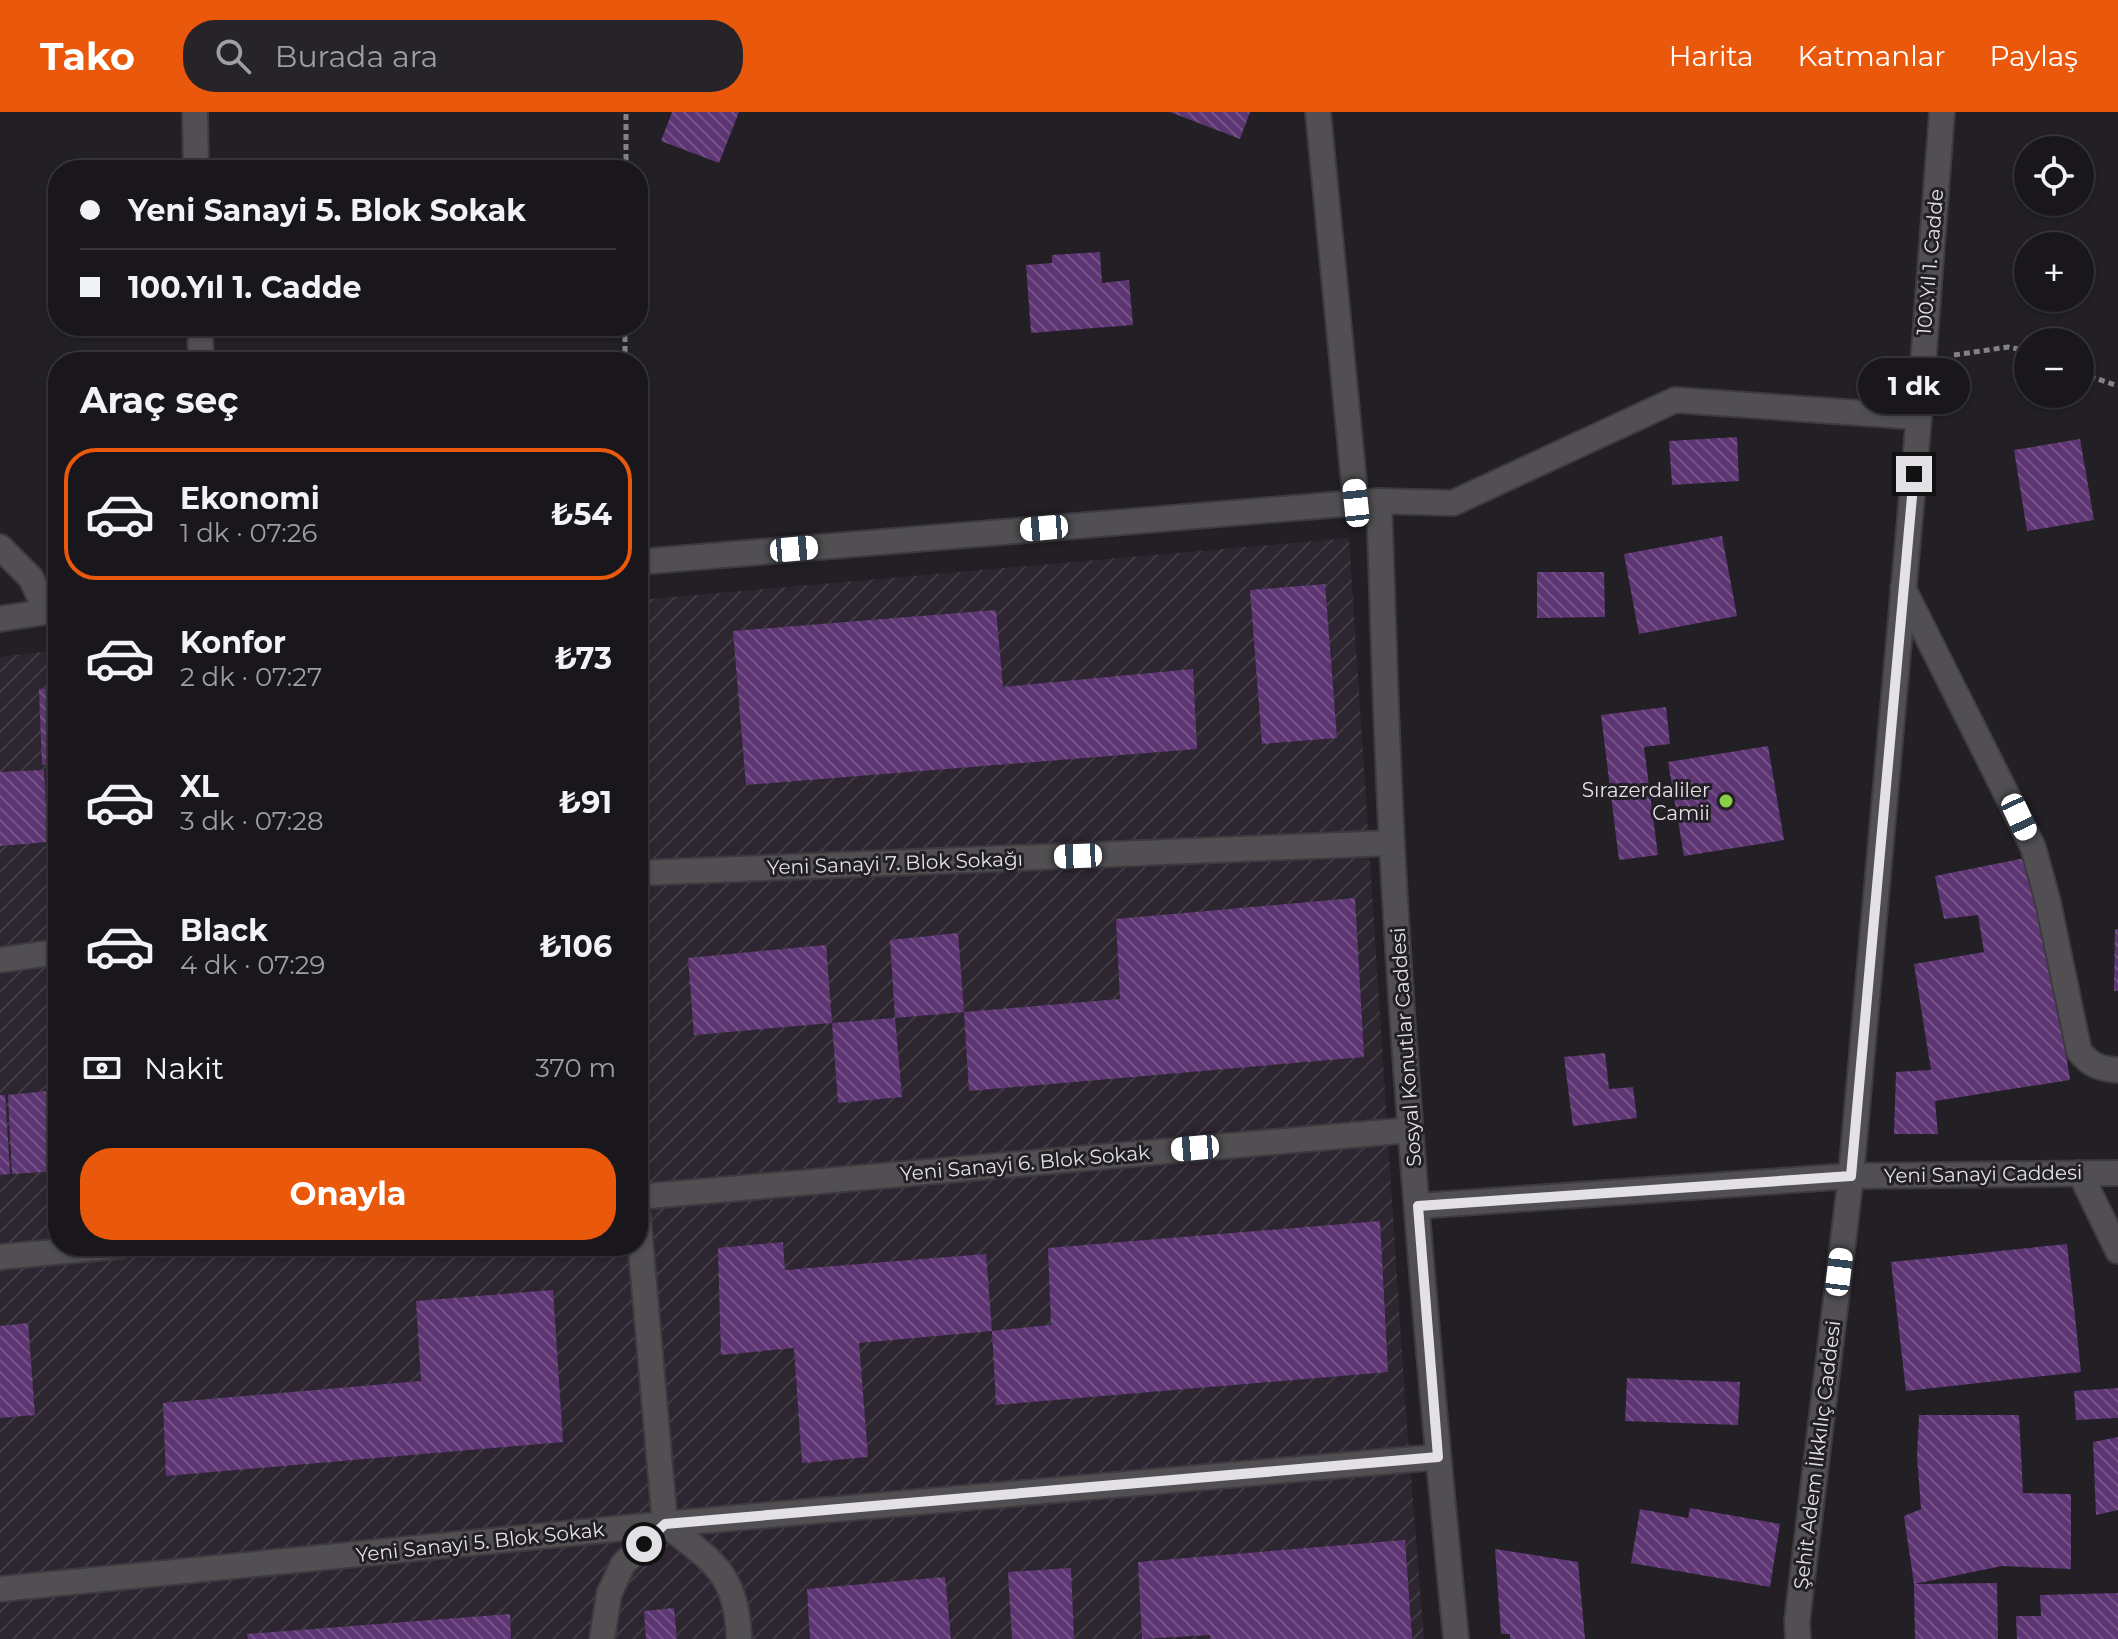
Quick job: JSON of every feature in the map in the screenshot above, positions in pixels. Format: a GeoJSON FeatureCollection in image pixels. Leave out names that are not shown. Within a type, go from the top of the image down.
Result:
{"type":"FeatureCollection","features":[{"type":"Feature","properties":{"kind":"street"},"geometry":{"type":"LineString","coordinates":[[195,112],[196,160]]}},
{"type":"Feature","properties":{"kind":"street","name":"Sosyal Konutlar Caddesi"},"geometry":{"type":"LineString","coordinates":[[1318,112],[1368,502],[1411,1130],[1456,1639]]}},
{"type":"Feature","properties":{"kind":"street","name":"100.Yıl 1. Cadde"},"geometry":{"type":"LineString","coordinates":[[1851,1176],[1919,417],[1942,112]]}},
{"type":"Feature","properties":{"kind":"street"},"geometry":{"type":"LineString","coordinates":[[648,561],[1368,502],[1453,503],[1675,400],[1919,417]]}},
{"type":"Feature","properties":{"kind":"street"},"geometry":{"type":"LineString","coordinates":[[0,547],[31,578],[48,604]]}},
{"type":"Feature","properties":{"kind":"street"},"geometry":{"type":"LineString","coordinates":[[1903,588],[2033,847],[2048,902],[2079,1051],[2089,1063],[2118,1070]]}},
{"type":"Feature","properties":{"kind":"street"},"geometry":{"type":"LineString","coordinates":[[0,619],[48,611]]}},
{"type":"Feature","properties":{"kind":"street","name":"Yeni Sanayi 7. Blok Sokağı"},"geometry":{"type":"LineString","coordinates":[[648,873],[1392,843]]}},
{"type":"Feature","properties":{"kind":"street"},"geometry":{"type":"LineString","coordinates":[[0,960],[48,953]]}},
{"type":"Feature","properties":{"kind":"street","name":"Yeni Sanayi 6. Blok Sokak"},"geometry":{"type":"LineString","coordinates":[[648,1196],[1411,1130]]}},
{"type":"Feature","properties":{"kind":"street"},"geometry":{"type":"LineString","coordinates":[[2080,1173],[2118,1251]]}},
{"type":"Feature","properties":{"kind":"street","name":"Yeni Sanayi Caddesi"},"geometry":{"type":"LineString","coordinates":[[1418,1206],[1851,1176],[2118,1173]]}},
{"type":"Feature","properties":{"kind":"street","name":"Şehit Adem İlkkılıç Caddesi"},"geometry":{"type":"LineString","coordinates":[[1798,1639],[1799,1605],[1851,1176]]}},
{"type":"Feature","properties":{"kind":"street"},"geometry":{"type":"LineString","coordinates":[[0,1257],[48,1253]]}},
{"type":"Feature","properties":{"kind":"street"},"geometry":{"type":"LineString","coordinates":[[642,1256],[665,1524],[706,1556],[729,1582],[738,1611],[739,1639]]}},
{"type":"Feature","properties":{"kind":"street","name":"Yeni Sanayi 5. Blok Sokak"},"geometry":{"type":"LineString","coordinates":[[0,1589],[665,1524],[1438,1457]]}},
{"type":"Feature","properties":{"kind":"street"},"geometry":{"type":"LineString","coordinates":[[602,1639],[609,1594],[623,1564],[665,1524]]}},
{"type":"Feature","properties":{"kind":"path"},"geometry":{"type":"LineString","coordinates":[[626,112],[626,160]]}},
{"type":"Feature","properties":{"kind":"path"},"geometry":{"type":"LineString","coordinates":[[1922,363],[1977,350],[2014,348]]}},
{"type":"Feature","properties":{"kind":"path"},"geometry":{"type":"LineString","coordinates":[[2094,378],[2118,386]]}},
{"type":"Feature","properties":{"kind":"shaded area"},"geometry":{"type":"Polygon","coordinates":[[[1349,538],[1405,1400],[1424,1639],[0,1639],[0,657],[48,651],[48,1256],[648,1256],[648,599],[1349,538]]]}},
{"type":"Feature","properties":{"kind":"building"},"geometry":{"type":"Polygon","coordinates":[[[672,112],[739,112],[719,163],[661,141],[672,112]]]}},
{"type":"Feature","properties":{"kind":"building"},"geometry":{"type":"Polygon","coordinates":[[[1170,112],[1250,112],[1240,139],[1170,112]]]}},
{"type":"Feature","properties":{"kind":"building"},"geometry":{"type":"Polygon","coordinates":[[[1100,252],[1102,283],[1129,280],[1133,325],[1031,333],[1026,265],[1052,263],[1052,255],[1100,252]]]}},
{"type":"Feature","properties":{"kind":"building"},"geometry":{"type":"Polygon","coordinates":[[[1737,437],[1739,481],[1672,485],[1669,441],[1737,437]]]}},
{"type":"Feature","properties":{"kind":"building"},"geometry":{"type":"Polygon","coordinates":[[[2080,439],[2094,520],[2027,531],[2014,450],[2080,439]]]}},
{"type":"Feature","properties":{"kind":"building"},"geometry":{"type":"Polygon","coordinates":[[[1722,536],[1737,616],[1639,634],[1624,554],[1722,536]]]}},
{"type":"Feature","properties":{"kind":"building"},"geometry":{"type":"Polygon","coordinates":[[[1537,572],[1604,572],[1605,617],[1537,618],[1537,572]]]}},
{"type":"Feature","properties":{"kind":"building"},"geometry":{"type":"Polygon","coordinates":[[[1325,584],[1337,738],[1262,744],[1250,590],[1325,584]]]}},
{"type":"Feature","properties":{"kind":"building"},"geometry":{"type":"Polygon","coordinates":[[[996,610],[1003,687],[1193,669],[1197,749],[746,785],[733,631],[996,610]]]}},
{"type":"Feature","properties":{"kind":"building"},"geometry":{"type":"Polygon","coordinates":[[[39,689],[48,689],[48,765],[42,765],[39,689]]]}},
{"type":"Feature","properties":{"kind":"building"},"geometry":{"type":"Polygon","coordinates":[[[1666,707],[1670,744],[1644,747],[1658,855],[1619,860],[1601,715],[1666,707]]]}},
{"type":"Feature","properties":{"kind":"building","name":"Sırazerdaliler Camii"},"geometry":{"type":"Polygon","coordinates":[[[1768,746],[1784,840],[1684,856],[1668,762],[1768,746]]]}},
{"type":"Feature","properties":{"kind":"building"},"geometry":{"type":"Polygon","coordinates":[[[44,770],[48,842],[0,846],[0,772],[44,770]]]}},
{"type":"Feature","properties":{"kind":"building"},"geometry":{"type":"Polygon","coordinates":[[[2030,857],[2054,977],[2070,1080],[1935,1101],[1938,1134],[1894,1134],[1896,1072],[1931,1070],[1914,964],[1984,952],[1978,915],[1944,919],[1935,876],[2030,857]]]}},
{"type":"Feature","properties":{"kind":"building"},"geometry":{"type":"Polygon","coordinates":[[[1355,898],[1364,1057],[969,1091],[964,1012],[1120,999],[1116,919],[1355,898]]]}},
{"type":"Feature","properties":{"kind":"building"},"geometry":{"type":"Polygon","coordinates":[[[2115,929],[2118,929],[2118,991],[2114,991],[2115,929]]]}},
{"type":"Feature","properties":{"kind":"building"},"geometry":{"type":"Polygon","coordinates":[[[958,933],[964,1012],[895,1018],[890,940],[958,933]]]}},
{"type":"Feature","properties":{"kind":"building"},"geometry":{"type":"Polygon","coordinates":[[[826,945],[832,1023],[694,1035],[688,958],[826,945]]]}},
{"type":"Feature","properties":{"kind":"building"},"geometry":{"type":"Polygon","coordinates":[[[895,1018],[902,1097],[838,1103],[832,1023],[895,1018]]]}},
{"type":"Feature","properties":{"kind":"building"},"geometry":{"type":"Polygon","coordinates":[[[1605,1053],[1609,1089],[1633,1087],[1637,1118],[1573,1126],[1564,1057],[1605,1053]]]}},
{"type":"Feature","properties":{"kind":"building"},"geometry":{"type":"Polygon","coordinates":[[[48,1091],[48,1172],[12,1174],[8,1095],[48,1091]]]}},
{"type":"Feature","properties":{"kind":"building"},"geometry":{"type":"Polygon","coordinates":[[[0,1095],[5,1095],[10,1174],[0,1175],[0,1095]]]}},
{"type":"Feature","properties":{"kind":"building"},"geometry":{"type":"Polygon","coordinates":[[[1380,1221],[1388,1372],[996,1405],[992,1331],[1051,1325],[1048,1248],[1380,1221]]]}},
{"type":"Feature","properties":{"kind":"building"},"geometry":{"type":"Polygon","coordinates":[[[783,1242],[785,1270],[986,1254],[992,1331],[859,1343],[868,1457],[802,1463],[794,1348],[721,1355],[718,1248],[783,1242]]]}},
{"type":"Feature","properties":{"kind":"building"},"geometry":{"type":"Polygon","coordinates":[[[2067,1244],[2081,1372],[1906,1391],[1891,1262],[2067,1244]]]}},
{"type":"Feature","properties":{"kind":"building"},"geometry":{"type":"Polygon","coordinates":[[[553,1290],[563,1442],[166,1476],[163,1403],[421,1381],[416,1301],[553,1290]]]}},
{"type":"Feature","properties":{"kind":"building"},"geometry":{"type":"Polygon","coordinates":[[[28,1323],[35,1415],[0,1418],[0,1326],[28,1323]]]}},
{"type":"Feature","properties":{"kind":"building"},"geometry":{"type":"Polygon","coordinates":[[[1627,1378],[1740,1382],[1738,1425],[1625,1421],[1627,1378]]]}},
{"type":"Feature","properties":{"kind":"building"},"geometry":{"type":"Polygon","coordinates":[[[2118,1388],[2118,1418],[2076,1420],[2074,1391],[2118,1388]]]}},
{"type":"Feature","properties":{"kind":"building"},"geometry":{"type":"Polygon","coordinates":[[[1919,1415],[2019,1415],[2023,1493],[2071,1494],[2071,1569],[2002,1566],[1914,1584],[1904,1516],[1921,1509],[1917,1457],[1919,1415]]]}},
{"type":"Feature","properties":{"kind":"building"},"geometry":{"type":"Polygon","coordinates":[[[2118,1437],[2118,1510],[2096,1515],[2093,1442],[2118,1437]]]}},
{"type":"Feature","properties":{"kind":"building"},"geometry":{"type":"Polygon","coordinates":[[[1690,1508],[1780,1524],[1770,1587],[1631,1563],[1640,1509],[1688,1518],[1690,1508]]]}},
{"type":"Feature","properties":{"kind":"building"},"geometry":{"type":"Polygon","coordinates":[[[1405,1540],[1412,1639],[1210,1639],[1210,1635],[1142,1639],[1138,1562],[1405,1540]]]}},
{"type":"Feature","properties":{"kind":"building"},"geometry":{"type":"Polygon","coordinates":[[[1495,1549],[1578,1562],[1585,1639],[1510,1639],[1510,1634],[1501,1634],[1495,1549]]]}},
{"type":"Feature","properties":{"kind":"building"},"geometry":{"type":"Polygon","coordinates":[[[1071,1568],[1074,1639],[1012,1639],[1008,1572],[1071,1568]]]}},
{"type":"Feature","properties":{"kind":"building"},"geometry":{"type":"Polygon","coordinates":[[[945,1577],[951,1639],[810,1639],[807,1589],[945,1577]]]}},
{"type":"Feature","properties":{"kind":"building"},"geometry":{"type":"Polygon","coordinates":[[[1997,1583],[1998,1639],[1915,1639],[1914,1584],[1997,1583]]]}},
{"type":"Feature","properties":{"kind":"building"},"geometry":{"type":"Polygon","coordinates":[[[2118,1593],[2118,1639],[2017,1639],[2016,1616],[2041,1616],[2040,1595],[2118,1593]]]}},
{"type":"Feature","properties":{"kind":"building"},"geometry":{"type":"Polygon","coordinates":[[[674,1608],[677,1639],[646,1639],[644,1611],[674,1608]]]}},
{"type":"Feature","properties":{"kind":"building"},"geometry":{"type":"Polygon","coordinates":[[[510,1614],[511,1639],[248,1639],[247,1634],[510,1614]]]}},
{"type":"Feature","properties":{"kind":"place","name":"Sırazerdaliler Camii"},"geometry":{"type":"Point","coordinates":[1726,801]}},
{"type":"Feature","properties":{"kind":"route"},"geometry":{"type":"LineString","coordinates":[[644,1544],[665,1524],[1438,1457],[1418,1206],[1851,1176],[1914,474]]}}]}
